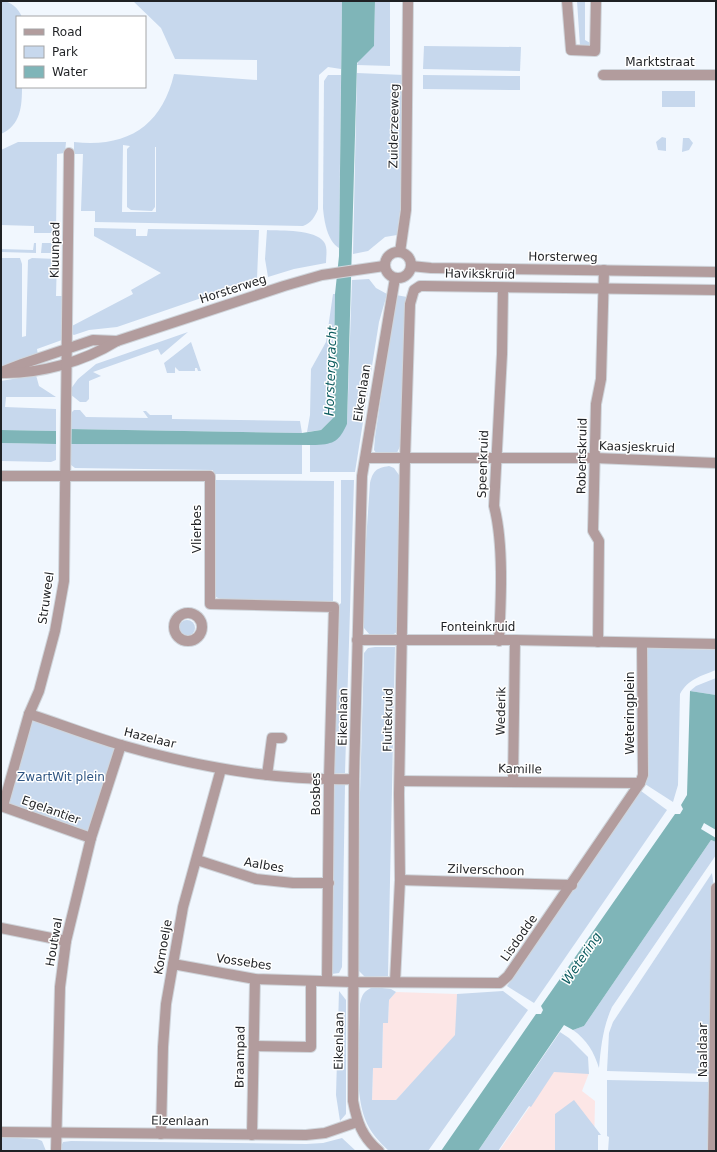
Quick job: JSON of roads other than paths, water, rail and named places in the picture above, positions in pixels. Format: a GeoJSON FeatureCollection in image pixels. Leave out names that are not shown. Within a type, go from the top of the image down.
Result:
{"type":"FeatureCollection","features":[{"type":"Feature","properties":{"kind":"street","name":"Zuiderzeeweg"},"geometry":{"type":"LineString","coordinates":[[400,252],[406,210],[408,1]]}},
{"type":"Feature","properties":{"kind":"street"},"geometry":{"type":"LineString","coordinates":[[567,1],[571,50],[595,51],[596,1]]}},
{"type":"Feature","properties":{"kind":"street","name":"Marktstraat"},"geometry":{"type":"LineString","coordinates":[[603,75],[716,76]]}},
{"type":"Feature","properties":{"kind":"street","name":"Kluunpad"},"geometry":{"type":"LineString","coordinates":[[66,362],[70,152]]}},
{"type":"Feature","properties":{"kind":"street"},"geometry":{"type":"LineString","coordinates":[[400,252],[409,259],[411,266],[406,276],[395,278],[388,275],[384,266],[388,256],[392,253],[400,252]]}},
{"type":"Feature","properties":{"kind":"street","name":"Horsterweg"},"geometry":{"type":"LineString","coordinates":[[1,373],[32,372],[66,362],[102,350],[117,341],[284,286],[322,276],[356,272],[384,266]]}},
{"type":"Feature","properties":{"kind":"street","name":"Horsterweg"},"geometry":{"type":"LineString","coordinates":[[411,266],[431,268],[716,272]]}},
{"type":"Feature","properties":{"kind":"street","name":"Robertskruid"},"geometry":{"type":"LineString","coordinates":[[598,642],[599,541],[593,531],[596,404],[601,379],[604,270]]}},
{"type":"Feature","properties":{"kind":"street","name":"Eikenlaan"},"geometry":{"type":"LineString","coordinates":[[379,1151],[362,1134],[357,1122],[353,1101],[352,982],[354,779],[362,476],[395,278]]}},
{"type":"Feature","properties":{"kind":"street","name":"Havikskruid"},"geometry":{"type":"LineString","coordinates":[[405,459],[411,297],[414,290],[420,286],[716,290]]}},
{"type":"Feature","properties":{"kind":"street","name":"Speenkruid"},"geometry":{"type":"LineString","coordinates":[[499,641],[501,604],[499,523],[494,506],[495,459],[502,354],[503,288]]}},
{"type":"Feature","properties":{"kind":"street","name":"Horsterweg"},"geometry":{"type":"LineString","coordinates":[[1,373],[67,348],[99,339],[117,341]]}},
{"type":"Feature","properties":{"kind":"street","name":"Struweel"},"geometry":{"type":"LineString","coordinates":[[2,806],[29,714],[41,684],[55,630],[64,581],[66,362]]}},
{"type":"Feature","properties":{"kind":"street","name":"Kaasjeskruid"},"geometry":{"type":"LineString","coordinates":[[366,458],[595,458],[716,463]]}},
{"type":"Feature","properties":{"kind":"street","name":"Fluitekruid"},"geometry":{"type":"LineString","coordinates":[[395,982],[400,880],[398,794],[400,781],[405,459]]}},
{"type":"Feature","properties":{"kind":"street"},"geometry":{"type":"LineString","coordinates":[[1,476],[64,476]]}},
{"type":"Feature","properties":{"kind":"street","name":"Vlierbes"},"geometry":{"type":"LineString","coordinates":[[64,476],[210,476],[210,604]]}},
{"type":"Feature","properties":{"kind":"street"},"geometry":{"type":"LineString","coordinates":[[198,617],[210,604]]}},
{"type":"Feature","properties":{"kind":"street","name":"Bosbes"},"geometry":{"type":"LineString","coordinates":[[210,604],[334,607],[329,779],[327,981]]}},
{"type":"Feature","properties":{"kind":"street","name":"Fonteinkruid"},"geometry":{"type":"LineString","coordinates":[[357,640],[402,639],[598,642]]}},
{"type":"Feature","properties":{"kind":"street","name":"Wederik"},"geometry":{"type":"LineString","coordinates":[[514,782],[515,640]]}},
{"type":"Feature","properties":{"kind":"street"},"geometry":{"type":"LineString","coordinates":[[598,642],[716,644]]}},
{"type":"Feature","properties":{"kind":"street","name":"Weteringplein"},"geometry":{"type":"LineString","coordinates":[[640,783],[643,775],[642,643]]}},
{"type":"Feature","properties":{"kind":"street","name":"Hazelaar"},"geometry":{"type":"LineString","coordinates":[[29,714],[121,745],[221,769],[267,775],[354,779]]}},
{"type":"Feature","properties":{"kind":"street"},"geometry":{"type":"LineString","coordinates":[[267,775],[272,738],[282,738]]}},
{"type":"Feature","properties":{"kind":"street","name":"Houtwal"},"geometry":{"type":"LineString","coordinates":[[56,1151],[60,987],[66,941],[91,838],[121,745]]}},
{"type":"Feature","properties":{"kind":"street","name":"Kornoelje"},"geometry":{"type":"LineString","coordinates":[[160,1134],[166,1004],[184,907],[221,769]]}},
{"type":"Feature","properties":{"kind":"street","name":"Kamille"},"geometry":{"type":"LineString","coordinates":[[400,781],[640,783]]}},
{"type":"Feature","properties":{"kind":"street","name":"Lisdodde"},"geometry":{"type":"LineString","coordinates":[[352,982],[500,984],[508,976],[572,885],[640,783]]}},
{"type":"Feature","properties":{"kind":"street","name":"Egelantier"},"geometry":{"type":"LineString","coordinates":[[2,806],[91,838]]}},
{"type":"Feature","properties":{"kind":"street","name":"Aalbes"},"geometry":{"type":"LineString","coordinates":[[197,860],[256,879],[293,883],[329,883]]}},
{"type":"Feature","properties":{"kind":"street","name":"Zilverschoon"},"geometry":{"type":"LineString","coordinates":[[400,880],[572,885]]}},
{"type":"Feature","properties":{"kind":"street","name":"Naaldaar"},"geometry":{"type":"LineString","coordinates":[[713,1151],[716,1076],[716,888]]}},
{"type":"Feature","properties":{"kind":"street"},"geometry":{"type":"LineString","coordinates":[[1,928],[66,941]]}},
{"type":"Feature","properties":{"kind":"street","name":"Vossebes"},"geometry":{"type":"LineString","coordinates":[[173,964],[255,979],[352,982]]}},
{"type":"Feature","properties":{"kind":"street","name":"Braampad"},"geometry":{"type":"LineString","coordinates":[[252,1135],[255,979]]}},
{"type":"Feature","properties":{"kind":"street"},"geometry":{"type":"LineString","coordinates":[[254,1046],[311,1046],[311,981]]}},
{"type":"Feature","properties":{"kind":"street","name":"Elzenlaan"},"geometry":{"type":"LineString","coordinates":[[1,1132],[306,1135],[325,1133],[357,1122]]}},
{"type":"Feature","properties":{"kind":"water"},"geometry":{"type":"Polygon","coordinates":[[[342,1],[375,1],[374,46],[357,63],[347,424],[339,438],[328,444],[316,445],[69,444],[69,429],[302,433],[321,430],[333,418],[335,294],[339,256],[342,1]]]}},
{"type":"Feature","properties":{"kind":"water"},"geometry":{"type":"Polygon","coordinates":[[[1,430],[56,431],[56,444],[1,443],[1,430]]]}},
{"type":"Feature","properties":{"kind":"water","name":"Wetering"},"geometry":{"type":"Polygon","coordinates":[[[690,691],[716,695],[716,830],[704,823],[701,829],[716,838],[716,842],[711,840],[584,1026],[573,1030],[564,1025],[478,1151],[441,1151],[536,1014],[541,1014],[543,1010],[541,1006],[675,814],[680,814],[683,809],[681,805],[687,795],[690,691]]]}},
{"type":"Feature","properties":{"kind":"water label","name":"Horstergracht"},"geometry":{"type":"Point","coordinates":[330,371]}},
{"type":"Feature","properties":{"kind":"park label","name":"ZwartWit plein"},"geometry":{"type":"Point","coordinates":[61,777]}}]}
